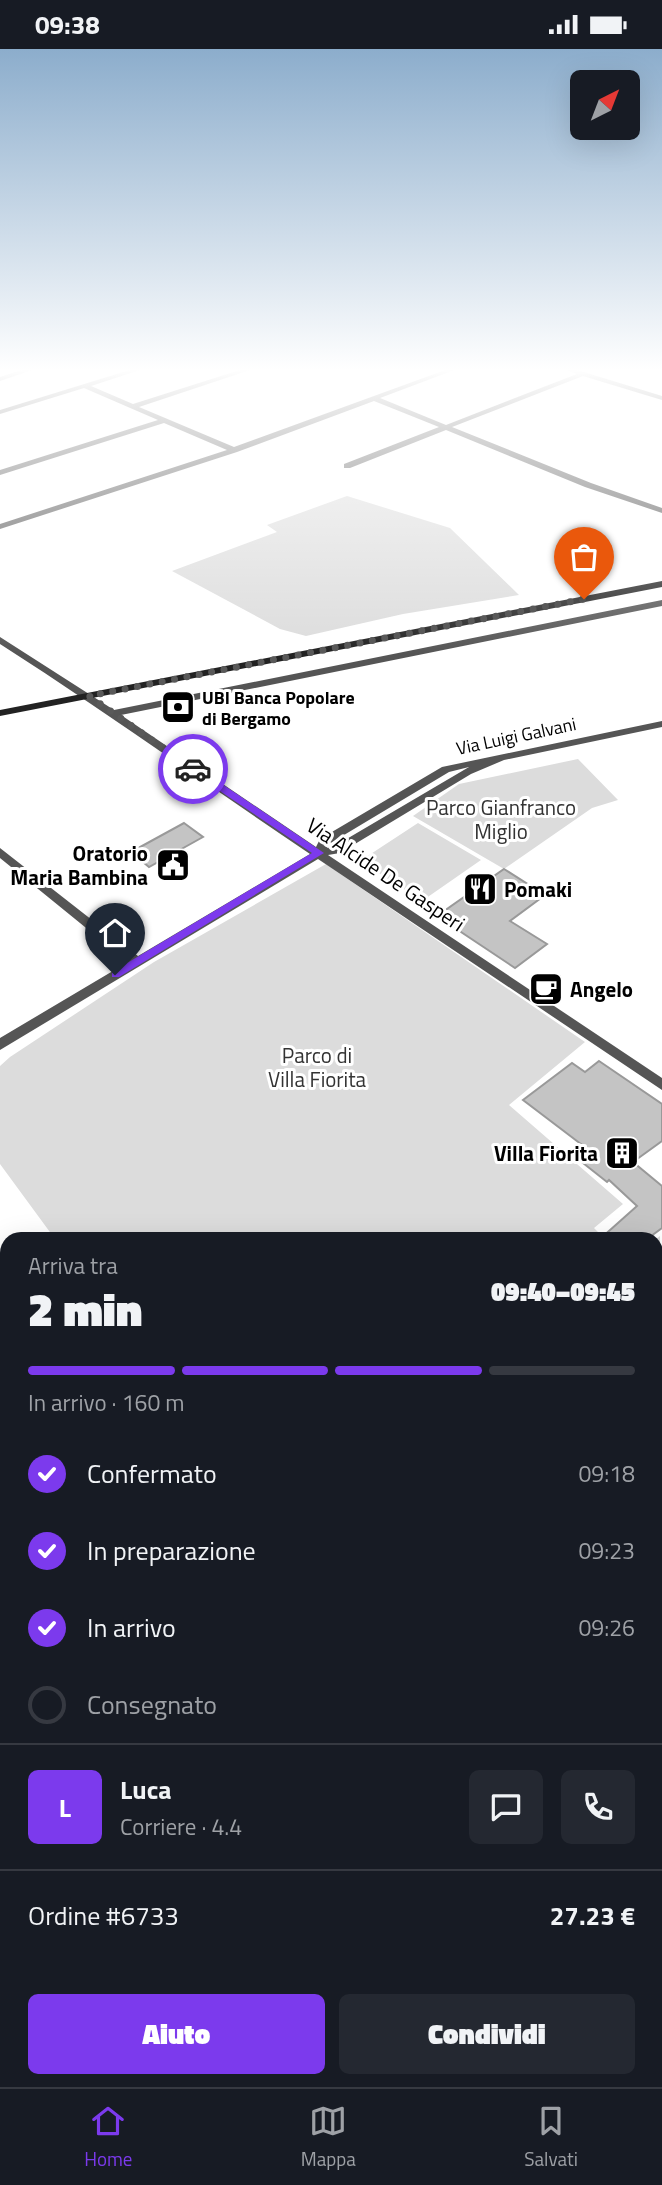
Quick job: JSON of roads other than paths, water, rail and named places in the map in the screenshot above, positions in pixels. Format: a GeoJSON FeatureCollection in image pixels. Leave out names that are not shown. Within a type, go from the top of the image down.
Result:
{"type":"FeatureCollection","features":[{"type":"Feature","properties":{"kind":"main road"},"geometry":{"type":"LineString","coordinates":[[0,713],[662,584]]}},
{"type":"Feature","properties":{"kind":"street"},"geometry":{"type":"LineString","coordinates":[[0,473],[28,464]]}},
{"type":"Feature","properties":{"kind":"street"},"geometry":{"type":"LineString","coordinates":[[0,527],[191,464]]}},
{"type":"Feature","properties":{"kind":"street"},"geometry":{"type":"LineString","coordinates":[[347,466],[352,464]]}},
{"type":"Feature","properties":{"kind":"street"},"geometry":{"type":"LineString","coordinates":[[538,464],[662,510]]}},
{"type":"Feature","properties":{"kind":"street"},"geometry":{"type":"LineString","coordinates":[[113,713],[662,603]]}},
{"type":"Feature","properties":{"kind":"street","name":"Via Alcide De Gasperi"},"geometry":{"type":"LineString","coordinates":[[0,640],[89,696],[662,1085]]}},
{"type":"Feature","properties":{"kind":"street","name":"Via Luigi Galvani"},"geometry":{"type":"LineString","coordinates":[[0,1045],[319,853],[336,850],[467,772],[499,759],[662,724]]}},
{"type":"Feature","properties":{"kind":"street"},"geometry":{"type":"LineString","coordinates":[[0,852],[136,962]]}},
{"type":"Feature","properties":{"kind":"place","name":"UBI Banca Popolare di Bergamo"},"geometry":{"type":"Point","coordinates":[178,707]}},
{"type":"Feature","properties":{"kind":"place","name":"Oratorio Maria Bambina"},"geometry":{"type":"Point","coordinates":[173,865]}},
{"type":"Feature","properties":{"kind":"place","name":"Pomaki"},"geometry":{"type":"Point","coordinates":[480,889]}},
{"type":"Feature","properties":{"kind":"place","name":"Angelo"},"geometry":{"type":"Point","coordinates":[546,989]}},
{"type":"Feature","properties":{"kind":"place","name":"Villa Fiorita"},"geometry":{"type":"Point","coordinates":[622,1153]}},
{"type":"Feature","properties":{"kind":"park label","name":"Parco Gianfranco Miglio"},"geometry":{"type":"Point","coordinates":[501,819]}},
{"type":"Feature","properties":{"kind":"park label","name":"Parco di Villa Fiorita"},"geometry":{"type":"Point","coordinates":[317,1067]}}]}
